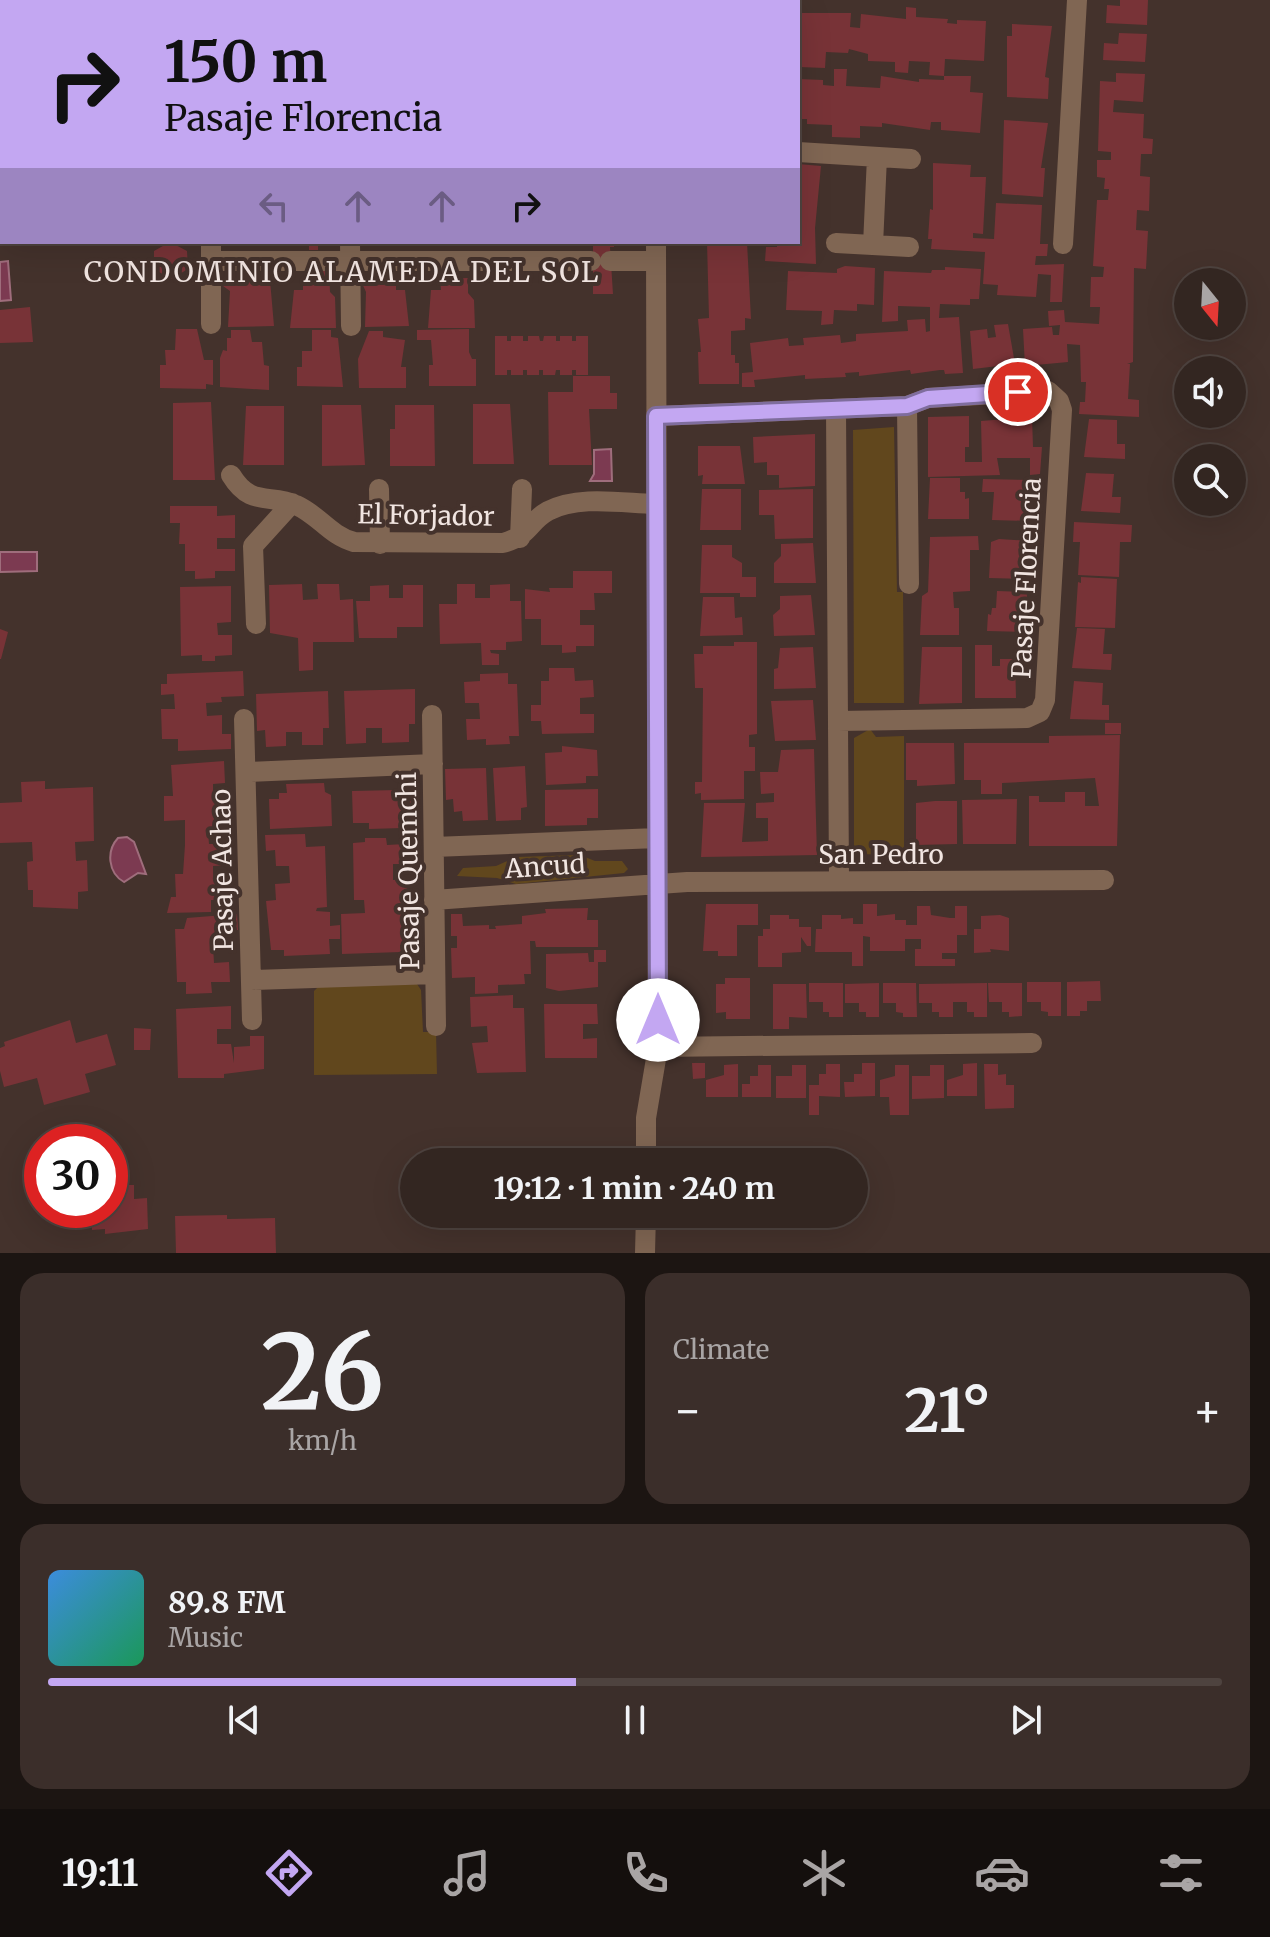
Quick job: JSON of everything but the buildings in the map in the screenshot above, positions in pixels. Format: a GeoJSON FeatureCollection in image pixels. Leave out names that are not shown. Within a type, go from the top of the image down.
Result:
{"type":"FeatureCollection","features":[{"type":"Feature","properties":{"kind":"street"},"geometry":{"type":"LineString","coordinates":[[1063,244],[1077,0]]}},
{"type":"Feature","properties":{"kind":"street"},"geometry":{"type":"LineString","coordinates":[[800,152],[911,159]]}},
{"type":"Feature","properties":{"kind":"street"},"geometry":{"type":"LineString","coordinates":[[873,245],[877,157]]}},
{"type":"Feature","properties":{"kind":"street"},"geometry":{"type":"LineString","coordinates":[[836,243],[909,247]]}},
{"type":"Feature","properties":{"kind":"street"},"geometry":{"type":"LineString","coordinates":[[211,324],[211,252],[350,252],[601,261],[656,252],[654,504],[658,1047],[646,1118],[646,1148]]}},
{"type":"Feature","properties":{"kind":"street"},"geometry":{"type":"LineString","coordinates":[[350,252],[351,326]]}},
{"type":"Feature","properties":{"kind":"street","name":"Pasaje Florencia"},"geometry":{"type":"LineString","coordinates":[[656,416],[907,406],[928,398],[1048,391],[1059,401],[1062,410],[1045,700],[1040,712],[1027,718],[838,721]]}},
{"type":"Feature","properties":{"kind":"street"},"geometry":{"type":"LineString","coordinates":[[907,406],[909,584]]}},
{"type":"Feature","properties":{"kind":"street"},"geometry":{"type":"LineString","coordinates":[[836,409],[839,880]]}},
{"type":"Feature","properties":{"kind":"street"},"geometry":{"type":"LineString","coordinates":[[231,475],[248,495],[265,501],[292,503]]}},
{"type":"Feature","properties":{"kind":"street"},"geometry":{"type":"LineString","coordinates":[[379,489],[380,544]]}},
{"type":"Feature","properties":{"kind":"street"},"geometry":{"type":"LineString","coordinates":[[520,538],[522,489]]}},
{"type":"Feature","properties":{"kind":"street"},"geometry":{"type":"LineString","coordinates":[[256,624],[253,546],[292,503]]}},
{"type":"Feature","properties":{"kind":"street","name":"El Forjador"},"geometry":{"type":"LineString","coordinates":[[292,503],[310,512],[337,537],[380,544],[503,543],[520,538],[540,517],[561,507],[580,503],[654,504]]}},
{"type":"Feature","properties":{"kind":"street","name":"Pasaje Quemchi"},"geometry":{"type":"LineString","coordinates":[[432,715],[436,1026]]}},
{"type":"Feature","properties":{"kind":"street","name":"Pasaje Achao"},"geometry":{"type":"LineString","coordinates":[[244,719],[252,1020]]}},
{"type":"Feature","properties":{"kind":"street"},"geometry":{"type":"LineString","coordinates":[[246,772],[433,764]]}},
{"type":"Feature","properties":{"kind":"street","name":"Ancud"},"geometry":{"type":"LineString","coordinates":[[434,847],[657,838]]}},
{"type":"Feature","properties":{"kind":"street","name":"San Pedro"},"geometry":{"type":"LineString","coordinates":[[659,885],[839,880],[1104,880]]}},
{"type":"Feature","properties":{"kind":"street","name":"Ancud"},"geometry":{"type":"LineString","coordinates":[[434,900],[659,885]]}},
{"type":"Feature","properties":{"kind":"street"},"geometry":{"type":"LineString","coordinates":[[251,980],[435,974]]}},
{"type":"Feature","properties":{"kind":"street"},"geometry":{"type":"LineString","coordinates":[[658,1047],[1032,1043]]}},
{"type":"Feature","properties":{"kind":"street"},"geometry":{"type":"LineString","coordinates":[[645,1253],[646,1228]]}},
{"type":"Feature","properties":{"kind":"shaded area"},"geometry":{"type":"Polygon","coordinates":[[[8,261],[11,300],[0,301],[0,262],[8,261]]]}},
{"type":"Feature","properties":{"kind":"shaded area"},"geometry":{"type":"Polygon","coordinates":[[[894,427],[897,592],[903,592],[904,703],[854,703],[853,430],[894,427]]]}},
{"type":"Feature","properties":{"kind":"shaded area"},"geometry":{"type":"Polygon","coordinates":[[[611,449],[612,481],[590,481],[594,474],[594,450],[611,449]]]}},
{"type":"Feature","properties":{"kind":"shaded area"},"geometry":{"type":"Polygon","coordinates":[[[0,552],[37,552],[37,571],[0,572],[0,552]]]}},
{"type":"Feature","properties":{"kind":"shaded area"},"geometry":{"type":"Polygon","coordinates":[[[870,729],[876,737],[904,736],[904,855],[854,854],[854,738],[870,729]]]}},
{"type":"Feature","properties":{"kind":"shaded area"},"geometry":{"type":"Polygon","coordinates":[[[127,837],[134,842],[146,874],[138,873],[124,882],[112,868],[110,855],[118,838],[127,837]]]}},
{"type":"Feature","properties":{"kind":"shaded area"},"geometry":{"type":"Polygon","coordinates":[[[580,855],[595,861],[622,861],[628,869],[624,873],[516,884],[497,878],[457,876],[463,868],[496,866],[516,857],[580,855]]]}},
{"type":"Feature","properties":{"kind":"shaded area"},"geometry":{"type":"Polygon","coordinates":[[[417,984],[421,990],[423,1032],[436,1032],[437,1074],[314,1075],[314,991],[319,986],[417,984]]]}},
{"type":"Feature","properties":{"kind":"district","name":"CONDOMINIO ALAMEDA DEL SOL"},"geometry":{"type":"Point","coordinates":[342,272]}},
{"type":"Feature","properties":{"kind":"route"},"geometry":{"type":"LineString","coordinates":[[658,1020],[656,416],[907,406],[928,398],[1018,392]]}}]}
